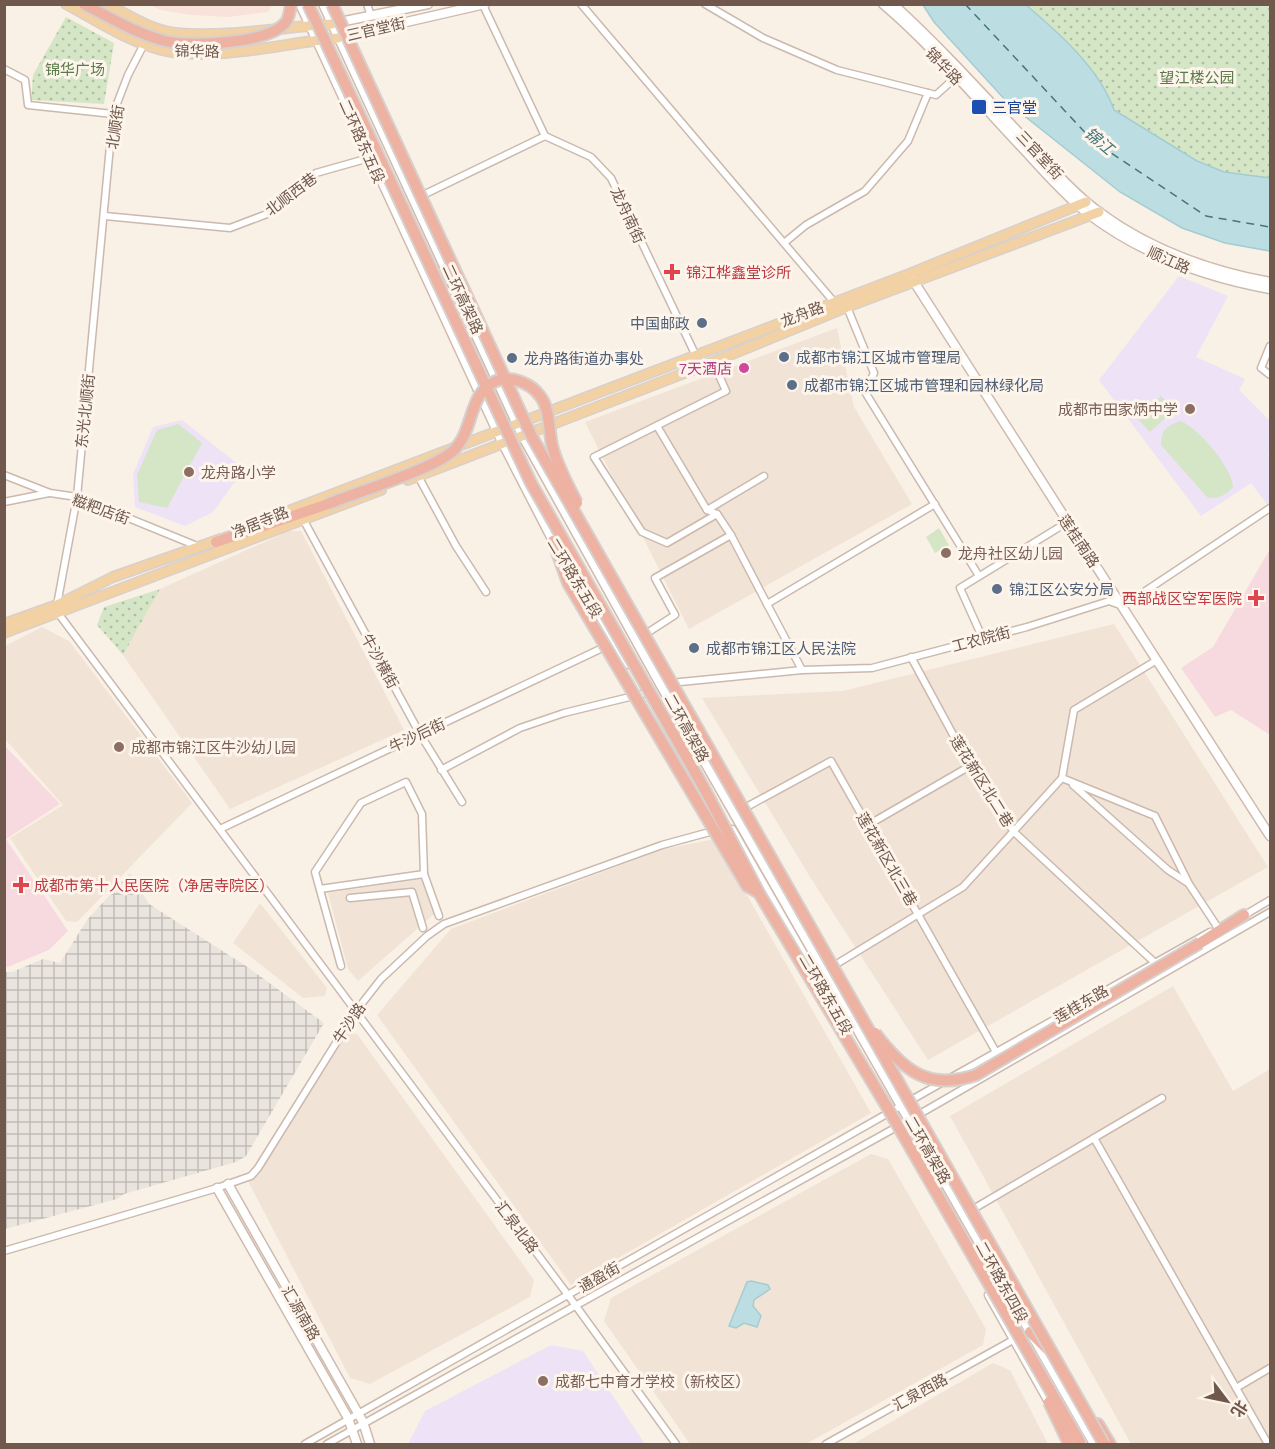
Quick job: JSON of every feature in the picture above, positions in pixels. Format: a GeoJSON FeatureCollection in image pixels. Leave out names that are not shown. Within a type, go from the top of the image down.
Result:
{"type":"FeatureCollection","features":[{"type":"Feature","properties":{"kind":"highway"},"geometry":{"type":"LineString","coordinates":[[84,4],[166,41],[236,42],[273,32],[286,22],[291,4]]}},
{"type":"Feature","properties":{"kind":"highway","name":"二环高架路"},"geometry":{"type":"LineString","coordinates":[[308,4],[531,483],[705,788],[759,893],[887,1107],[1016,1340],[1081,1444]]}},
{"type":"Feature","properties":{"kind":"highway","name":"二环高架路"},"geometry":{"type":"LineString","coordinates":[[332,4],[532,436],[845,992],[1104,1444]]}},
{"type":"Feature","properties":{"kind":"highway"},"geometry":{"type":"LineString","coordinates":[[216,542],[328,504],[446,455],[463,438],[478,398],[486,388],[504,379],[523,382],[535,390],[543,400],[557,459],[614,572],[633,616]]}},
{"type":"Feature","properties":{"kind":"highway"},"geometry":{"type":"LineString","coordinates":[[553,541],[568,583],[747,886],[759,893]]}},
{"type":"Feature","properties":{"kind":"highway"},"geometry":{"type":"LineString","coordinates":[[845,992],[894,1058],[908,1069],[933,1080],[959,1081],[976,1075],[1200,944],[1244,915]]}},
{"type":"Feature","properties":{"kind":"highway"},"geometry":{"type":"LineString","coordinates":[[1030,1332],[1065,1366],[1110,1444]]}},
{"type":"Feature","properties":{"kind":"highway"},"geometry":{"type":"LineString","coordinates":[[1016,1340],[1069,1444]]}},
{"type":"Feature","properties":{"kind":"main road","name":"锦华路"},"geometry":{"type":"LineString","coordinates":[[66,4],[144,44],[168,51],[220,52],[338,38]]}},
{"type":"Feature","properties":{"kind":"main road","name":"锦华路"},"geometry":{"type":"LineString","coordinates":[[107,4],[149,25],[175,33],[269,30],[332,24]]}},
{"type":"Feature","properties":{"kind":"main road","name":"二环路东五段"},"geometry":{"type":"LineString","coordinates":[[300,4],[369,158],[502,442],[553,541],[729,826],[901,1124]]}},
{"type":"Feature","properties":{"kind":"main road","name":"二环路东五段"},"geometry":{"type":"LineString","coordinates":[[323,4],[415,198],[522,435],[660,684],[911,1119]]}},
{"type":"Feature","properties":{"kind":"main road","name":"三官堂街"},"geometry":{"type":"LineString","coordinates":[[332,24],[428,4]]}},
{"type":"Feature","properties":{"kind":"main road","name":"锦华路"},"geometry":{"type":"LineString","coordinates":[[883,4],[1083,204]]}},
{"type":"Feature","properties":{"kind":"main road","name":"三官堂街"},"geometry":{"type":"LineString","coordinates":[[893,4],[1083,204]]}},
{"type":"Feature","properties":{"kind":"main road","name":"三官堂街"},"geometry":{"type":"LineString","coordinates":[[338,38],[484,5]]}},
{"type":"Feature","properties":{"kind":"main road","name":"顺江路"},"geometry":{"type":"LineString","coordinates":[[1083,204],[1137,245],[1181,266],[1220,280],[1270,289]]}},
{"type":"Feature","properties":{"kind":"main road","name":"龙舟路"},"geometry":{"type":"LineString","coordinates":[[516,423],[834,302],[912,278],[1083,204]]}},
{"type":"Feature","properties":{"kind":"main road","name":"顺江路"},"geometry":{"type":"LineString","coordinates":[[1094,213],[1169,252],[1224,273],[1270,282]]}},
{"type":"Feature","properties":{"kind":"main road"},"geometry":{"type":"LineString","coordinates":[[912,278],[1094,213]]}},
{"type":"Feature","properties":{"kind":"main road","name":"净居寺路"},"geometry":{"type":"LineString","coordinates":[[4,624],[57,609],[238,546],[713,362],[912,278]]}},
{"type":"Feature","properties":{"kind":"main road","name":"莲桂南路"},"geometry":{"type":"LineString","coordinates":[[912,278],[1066,523],[1123,606],[1270,836]]}},
{"type":"Feature","properties":{"kind":"main road","name":"净居寺路"},"geometry":{"type":"LineString","coordinates":[[4,633],[57,609],[113,577],[197,546],[216,542],[232,532],[516,423]]}},
{"type":"Feature","properties":{"kind":"main road","name":"二环路东四段"},"geometry":{"type":"LineString","coordinates":[[911,1119],[1094,1444]]}},
{"type":"Feature","properties":{"kind":"main road","name":"二环路东四段"},"geometry":{"type":"LineString","coordinates":[[901,1124],[1074,1444]]}},
{"type":"Feature","properties":{"kind":"main road","name":"汇源南路"},"geometry":{"type":"LineString","coordinates":[[228,1184],[363,1422],[370,1444]]}},
{"type":"Feature","properties":{"kind":"main road","name":"汇源南路"},"geometry":{"type":"LineString","coordinates":[[217,1188],[348,1418],[357,1444]]}},
{"type":"Feature","properties":{"kind":"street"},"geometry":{"type":"LineString","coordinates":[[367,4],[371,16]]}},
{"type":"Feature","properties":{"kind":"street"},"geometry":{"type":"LineString","coordinates":[[581,4],[834,302]]}},
{"type":"Feature","properties":{"kind":"street"},"geometry":{"type":"LineString","coordinates":[[705,4],[763,38],[837,70],[936,95],[956,77]]}},
{"type":"Feature","properties":{"kind":"street"},"geometry":{"type":"LineString","coordinates":[[415,198],[545,136],[484,5]]}},
{"type":"Feature","properties":{"kind":"street","name":"北顺街"},"geometry":{"type":"LineString","coordinates":[[105,216],[113,114],[128,75],[144,44]]}},
{"type":"Feature","properties":{"kind":"street"},"geometry":{"type":"LineString","coordinates":[[4,69],[25,80],[28,105],[113,114]]}},
{"type":"Feature","properties":{"kind":"street"},"geometry":{"type":"LineString","coordinates":[[784,243],[806,225],[866,191],[908,141],[928,93]]}},
{"type":"Feature","properties":{"kind":"street","name":"龙舟南街"},"geometry":{"type":"LineString","coordinates":[[545,136],[591,157],[611,178],[696,356]]}},
{"type":"Feature","properties":{"kind":"street","name":"北顺西巷"},"geometry":{"type":"LineString","coordinates":[[105,216],[230,228],[267,214],[316,173],[369,158]]}},
{"type":"Feature","properties":{"kind":"street","name":"东光北顺街"},"geometry":{"type":"LineString","coordinates":[[57,609],[76,497],[105,216]]}},
{"type":"Feature","properties":{"kind":"street"},"geometry":{"type":"LineString","coordinates":[[847,307],[874,373],[865,393],[979,576]]}},
{"type":"Feature","properties":{"kind":"street"},"geometry":{"type":"LineString","coordinates":[[1270,346],[1261,368],[1270,375]]}},
{"type":"Feature","properties":{"kind":"street"},"geometry":{"type":"LineString","coordinates":[[713,362],[726,391],[594,457],[642,532],[668,543],[717,514]]}},
{"type":"Feature","properties":{"kind":"street"},"geometry":{"type":"LineString","coordinates":[[657,426],[707,510],[717,514],[731,535],[802,670]]}},
{"type":"Feature","properties":{"kind":"street","name":"糍粑店街"},"geometry":{"type":"LineString","coordinates":[[4,475],[50,493],[76,497],[197,546]]}},
{"type":"Feature","properties":{"kind":"street"},"geometry":{"type":"LineString","coordinates":[[418,476],[456,546],[486,592]]}},
{"type":"Feature","properties":{"kind":"street"},"geometry":{"type":"LineString","coordinates":[[707,510],[764,476]]}},
{"type":"Feature","properties":{"kind":"street"},"geometry":{"type":"LineString","coordinates":[[4,502],[50,493]]}},
{"type":"Feature","properties":{"kind":"street"},"geometry":{"type":"LineString","coordinates":[[767,604],[935,504]]}},
{"type":"Feature","properties":{"kind":"street"},"geometry":{"type":"LineString","coordinates":[[1123,606],[1270,508]]}},
{"type":"Feature","properties":{"kind":"street","name":"牛沙横街"},"geometry":{"type":"LineString","coordinates":[[303,519],[420,734],[462,802]]}},
{"type":"Feature","properties":{"kind":"street"},"geometry":{"type":"LineString","coordinates":[[983,639],[960,588],[1066,523]]}},
{"type":"Feature","properties":{"kind":"street"},"geometry":{"type":"LineString","coordinates":[[635,640],[675,615],[655,578],[731,535]]}},
{"type":"Feature","properties":{"kind":"street","name":"工农院街"},"geometry":{"type":"LineString","coordinates":[[660,684],[802,670],[872,668],[983,639],[1109,601],[1123,606]]}},
{"type":"Feature","properties":{"kind":"street","name":"汇泉北路"},"geometry":{"type":"LineString","coordinates":[[57,609],[577,1307],[676,1444]]}},
{"type":"Feature","properties":{"kind":"street","name":"牛沙后街"},"geometry":{"type":"LineString","coordinates":[[220,829],[615,642]]}},
{"type":"Feature","properties":{"kind":"street","name":"莲花新区北二巷"},"geometry":{"type":"LineString","coordinates":[[911,657],[970,766],[1014,832],[1154,962]]}},
{"type":"Feature","properties":{"kind":"street"},"geometry":{"type":"LineString","coordinates":[[825,971],[920,916],[963,887],[1062,778],[1074,710],[1157,660]]}},
{"type":"Feature","properties":{"kind":"street"},"geometry":{"type":"LineString","coordinates":[[441,770],[520,728],[564,713],[646,693]]}},
{"type":"Feature","properties":{"kind":"street","name":"莲花新区北三巷"},"geometry":{"type":"LineString","coordinates":[[735,813],[831,761],[996,1052]]}},
{"type":"Feature","properties":{"kind":"street"},"geometry":{"type":"LineString","coordinates":[[868,825],[970,766]]}},
{"type":"Feature","properties":{"kind":"street"},"geometry":{"type":"LineString","coordinates":[[1062,778],[1155,816],[1189,884],[1218,928]]}},
{"type":"Feature","properties":{"kind":"street"},"geometry":{"type":"LineString","coordinates":[[340,966],[315,872],[361,803],[406,782],[422,813],[424,874],[440,916]]}},
{"type":"Feature","properties":{"kind":"street"},"geometry":{"type":"LineString","coordinates":[[1070,782],[1160,863],[1189,884]]}},
{"type":"Feature","properties":{"kind":"street","name":"牛沙路"},"geometry":{"type":"LineString","coordinates":[[4,1251],[251,1176],[356,1011],[381,979],[427,936],[444,924],[662,844],[729,826]]}},
{"type":"Feature","properties":{"kind":"street"},"geometry":{"type":"LineString","coordinates":[[320,889],[424,874]]}},
{"type":"Feature","properties":{"kind":"street"},"geometry":{"type":"LineString","coordinates":[[350,898],[412,892],[423,928]]}},
{"type":"Feature","properties":{"kind":"street","name":"莲桂东路"},"geometry":{"type":"LineString","coordinates":[[893,1111],[1154,962],[1270,900]]}},
{"type":"Feature","properties":{"kind":"street","name":"莲桂东路"},"geometry":{"type":"LineString","coordinates":[[901,1124],[1270,912]]}},
{"type":"Feature","properties":{"kind":"street"},"geometry":{"type":"LineString","coordinates":[[964,1214],[1162,1098]]}},
{"type":"Feature","properties":{"kind":"street","name":"通盈街"},"geometry":{"type":"LineString","coordinates":[[304,1444],[893,1111]]}},
{"type":"Feature","properties":{"kind":"street","name":"通盈街"},"geometry":{"type":"LineString","coordinates":[[327,1444],[363,1422],[577,1307],[901,1124]]}},
{"type":"Feature","properties":{"kind":"street"},"geometry":{"type":"LineString","coordinates":[[1094,1138],[1268,1444]]}},
{"type":"Feature","properties":{"kind":"street","name":"汇泉西路"},"geometry":{"type":"LineString","coordinates":[[826,1444],[1016,1340]]}},
{"type":"Feature","properties":{"kind":"street"},"geometry":{"type":"LineString","coordinates":[[1236,1388],[1270,1368]]}},
{"type":"Feature","properties":{"kind":"shaded area"},"geometry":{"type":"Polygon","coordinates":[[[272,4],[268,12],[227,17],[191,15],[161,10],[150,5],[272,4]]]}},
{"type":"Feature","properties":{"kind":"shaded area","name":"成都市田家炳中学"},"geometry":{"type":"Polygon","coordinates":[[[1179,276],[1228,296],[1196,357],[1245,379],[1239,390],[1270,421],[1270,452],[1268,455],[1270,459],[1270,504],[1268,506],[1251,483],[1201,516],[1099,380],[1179,276]]]}},
{"type":"Feature","properties":{"kind":"shaded area"},"geometry":{"type":"Polygon","coordinates":[[[837,328],[854,407],[912,504],[689,629],[585,422],[837,328]]]}},
{"type":"Feature","properties":{"kind":"shaded area","name":"龙舟路小学"},"geometry":{"type":"Polygon","coordinates":[[[182,420],[244,469],[213,512],[185,526],[135,507],[133,474],[153,427],[182,420]]]}},
{"type":"Feature","properties":{"kind":"shaded area"},"geometry":{"type":"Polygon","coordinates":[[[289,531],[301,531],[404,730],[230,809],[123,655],[160,589],[289,531]]]}},
{"type":"Feature","properties":{"kind":"shaded area","name":"西部战区空军医院"},"geometry":{"type":"Polygon","coordinates":[[[1270,549],[1270,735],[1231,710],[1215,717],[1181,668],[1213,647],[1270,549]]]}},
{"type":"Feature","properties":{"kind":"shaded area"},"geometry":{"type":"Polygon","coordinates":[[[1114,624],[1268,867],[928,1060],[810,877],[702,698],[843,691],[1114,624]]]}},
{"type":"Feature","properties":{"kind":"shaded area"},"geometry":{"type":"Polygon","coordinates":[[[42,627],[69,641],[192,803],[77,922],[66,921],[10,838],[63,805],[5,739],[5,646],[42,627]]]}},
{"type":"Feature","properties":{"kind":"shaded area","name":"成都市第十人民医院（净居寺院区）"},"geometry":{"type":"Polygon","coordinates":[[[4,745],[60,804],[6,839],[68,931],[49,950],[5,968],[4,745]]]}},
{"type":"Feature","properties":{"kind":"shaded area"},"geometry":{"type":"Polygon","coordinates":[[[715,839],[871,1113],[571,1285],[377,1015],[451,929],[664,849],[715,839]]]}},
{"type":"Feature","properties":{"kind":"shaded area"},"geometry":{"type":"Polygon","coordinates":[[[130,873],[149,904],[246,966],[324,1023],[246,1156],[236,1162],[124,1194],[117,1199],[5,1229],[5,972],[12,972],[43,959],[60,963],[87,920],[130,873]]]}},
{"type":"Feature","properties":{"kind":"shaded area"},"geometry":{"type":"Polygon","coordinates":[[[422,879],[434,914],[358,981],[348,969],[328,893],[422,879]]]}},
{"type":"Feature","properties":{"kind":"shaded area"},"geometry":{"type":"Polygon","coordinates":[[[260,903],[327,988],[325,996],[303,998],[233,943],[260,903]]]}},
{"type":"Feature","properties":{"kind":"shaded area"},"geometry":{"type":"Polygon","coordinates":[[[1173,986],[1233,1091],[1270,1069],[1270,1444],[1131,1444],[950,1116],[1173,986]]]}},
{"type":"Feature","properties":{"kind":"shaded area"},"geometry":{"type":"Polygon","coordinates":[[[344,1032],[357,1034],[534,1280],[530,1297],[370,1384],[350,1378],[248,1181],[260,1173],[344,1032]]]}},
{"type":"Feature","properties":{"kind":"shaded area"},"geometry":{"type":"Polygon","coordinates":[[[871,1154],[888,1159],[986,1329],[983,1345],[806,1444],[690,1444],[604,1321],[611,1298],[871,1154]]]}},
{"type":"Feature","properties":{"kind":"shaded area","name":"成都七中育才学校（新校区）"},"geometry":{"type":"Polygon","coordinates":[[[551,1345],[583,1351],[645,1444],[408,1444],[425,1411],[551,1345]]]}},
{"type":"Feature","properties":{"kind":"shaded area"},"geometry":{"type":"Polygon","coordinates":[[[993,1363],[1010,1370],[1048,1444],[853,1444],[993,1363]]]}},
{"type":"Feature","properties":{"kind":"green space","name":"望江楼公园"},"geometry":{"type":"Polygon","coordinates":[[[1026,5],[1270,5],[1270,178],[1224,172],[1197,161],[1114,110],[1099,80],[1077,52],[1026,5]]]}},
{"type":"Feature","properties":{"kind":"green space","name":"锦华广场"},"geometry":{"type":"Polygon","coordinates":[[[66,17],[114,43],[104,104],[31,100],[33,75],[66,17]]]}},
{"type":"Feature","properties":{"kind":"green space"},"geometry":{"type":"Polygon","coordinates":[[[1161,396],[1174,410],[1150,432],[1137,418],[1161,396]]]}},
{"type":"Feature","properties":{"kind":"green space"},"geometry":{"type":"Polygon","coordinates":[[[1180,421],[1196,431],[1221,459],[1233,487],[1224,494],[1215,498],[1207,497],[1161,445],[1166,429],[1180,421]]]}},
{"type":"Feature","properties":{"kind":"green space"},"geometry":{"type":"Polygon","coordinates":[[[178,424],[202,443],[167,508],[139,502],[137,475],[157,430],[178,424]]]}},
{"type":"Feature","properties":{"kind":"green space"},"geometry":{"type":"Polygon","coordinates":[[[939,528],[949,545],[935,553],[926,537],[939,528]]]}},
{"type":"Feature","properties":{"kind":"green space"},"geometry":{"type":"Polygon","coordinates":[[[160,589],[123,655],[97,625],[104,607],[160,589]]]}},
{"type":"Feature","properties":{"kind":"water","name":"锦江"},"geometry":{"type":"Polygon","coordinates":[[[923,5],[1026,5],[1077,52],[1099,80],[1114,110],[1197,161],[1224,172],[1270,178],[1270,251],[1225,243],[1182,228],[1120,192],[1007,102],[934,22],[923,5]]]}},
{"type":"Feature","properties":{"kind":"water"},"geometry":{"type":"Polygon","coordinates":[[[747,1282],[768,1285],[770,1289],[754,1300],[753,1306],[761,1316],[757,1327],[744,1323],[736,1328],[729,1326],[747,1282]]]}},
{"type":"Feature","properties":{"kind":"ferry route"},"geometry":{"type":"LineString","coordinates":[[965,4],[1093,141],[1206,216],[1270,227]]}},
{"type":"Feature","properties":{"kind":"place","name":"三官堂"},"geometry":{"type":"Point","coordinates":[979,107]}},
{"type":"Feature","properties":{"kind":"place","name":"锦江桦鑫堂诊所"},"geometry":{"type":"Point","coordinates":[672,272]}},
{"type":"Feature","properties":{"kind":"place","name":"中国邮政"},"geometry":{"type":"Point","coordinates":[702,323]}},
{"type":"Feature","properties":{"kind":"place","name":"成都市锦江区城市管理局"},"geometry":{"type":"Point","coordinates":[784,357]}},
{"type":"Feature","properties":{"kind":"place","name":"龙舟路街道办事处"},"geometry":{"type":"Point","coordinates":[512,358]}},
{"type":"Feature","properties":{"kind":"place","name":"7天酒店"},"geometry":{"type":"Point","coordinates":[744,368]}},
{"type":"Feature","properties":{"kind":"place","name":"成都市锦江区城市管理和园林绿化局"},"geometry":{"type":"Point","coordinates":[792,385]}},
{"type":"Feature","properties":{"kind":"place","name":"成都市田家炳中学"},"geometry":{"type":"Point","coordinates":[1190,409]}},
{"type":"Feature","properties":{"kind":"place","name":"龙舟路小学"},"geometry":{"type":"Point","coordinates":[189,472]}},
{"type":"Feature","properties":{"kind":"place","name":"龙舟社区幼儿园"},"geometry":{"type":"Point","coordinates":[946,553]}},
{"type":"Feature","properties":{"kind":"place","name":"锦江区公安分局"},"geometry":{"type":"Point","coordinates":[997,589]}},
{"type":"Feature","properties":{"kind":"place","name":"西部战区空军医院"},"geometry":{"type":"Point","coordinates":[1256,598]}},
{"type":"Feature","properties":{"kind":"place","name":"成都市锦江区人民法院"},"geometry":{"type":"Point","coordinates":[694,648]}},
{"type":"Feature","properties":{"kind":"place","name":"成都市锦江区牛沙幼儿园"},"geometry":{"type":"Point","coordinates":[119,747]}},
{"type":"Feature","properties":{"kind":"place","name":"成都市第十人民医院（净居寺院区）"},"geometry":{"type":"Point","coordinates":[21,885]}},
{"type":"Feature","properties":{"kind":"place","name":"成都七中育才学校（新校区）"},"geometry":{"type":"Point","coordinates":[543,1381]}}]}
